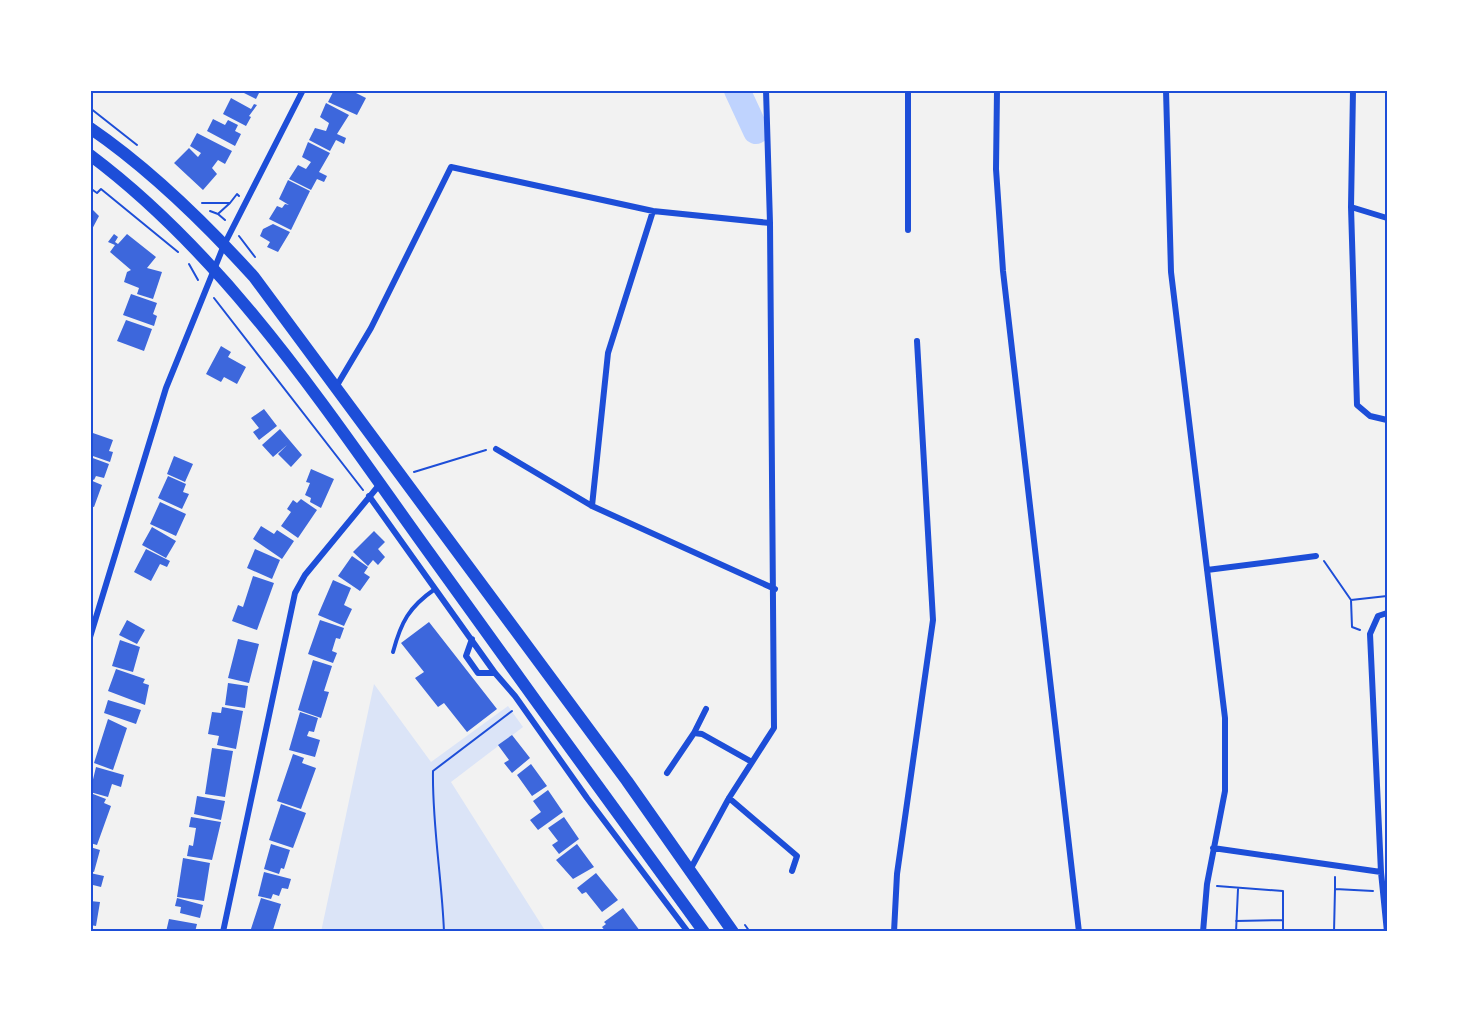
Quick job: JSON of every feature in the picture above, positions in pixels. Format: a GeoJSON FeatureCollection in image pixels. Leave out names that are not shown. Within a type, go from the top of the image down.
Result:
{"type":"FeatureCollection","features":[{"type":"Feature","properties":{"kind":"highway"},"geometry":{"type":"LineString","coordinates":[[90,128],[159,183],[224,244],[254,277],[690,870],[733,932]]}},
{"type":"Feature","properties":{"kind":"highway"},"geometry":{"type":"LineString","coordinates":[[90,154],[148,202],[215,270],[269,334],[704,932]]}},
{"type":"Feature","properties":{"kind":"street"},"geometry":{"type":"LineString","coordinates":[[90,637],[94,617],[166,388],[224,244],[303,90]]}},
{"type":"Feature","properties":{"kind":"street"},"geometry":{"type":"LineString","coordinates":[[690,870],[729,798],[774,728],[775,589],[766,90]]}},
{"type":"Feature","properties":{"kind":"street"},"geometry":{"type":"LineString","coordinates":[[908,90],[908,230]]}},
{"type":"Feature","properties":{"kind":"street"},"geometry":{"type":"LineString","coordinates":[[997,90],[996,169],[1003,271],[1079,932]]}},
{"type":"Feature","properties":{"kind":"street"},"geometry":{"type":"LineString","coordinates":[[1166,90],[1172,272],[1225,718],[1225,791],[1207,884],[1203,932]]}},
{"type":"Feature","properties":{"kind":"street"},"geometry":{"type":"LineString","coordinates":[[1353,90],[1351,207],[1357,405],[1370,416],[1387,420]]}},
{"type":"Feature","properties":{"kind":"street"},"geometry":{"type":"LineString","coordinates":[[336,388],[371,328],[451,167],[653,210],[770,223]]}},
{"type":"Feature","properties":{"kind":"street"},"geometry":{"type":"LineString","coordinates":[[1351,207],[1387,218]]}},
{"type":"Feature","properties":{"kind":"street"},"geometry":{"type":"LineString","coordinates":[[592,506],[608,353],[653,210]]}},
{"type":"Feature","properties":{"kind":"street"},"geometry":{"type":"LineString","coordinates":[[894,932],[897,874],[933,620],[917,341]]}},
{"type":"Feature","properties":{"kind":"street"},"geometry":{"type":"LineString","coordinates":[[496,449],[592,506],[775,589]]}},
{"type":"Feature","properties":{"kind":"street"},"geometry":{"type":"LineString","coordinates":[[223,932],[295,593],[305,575],[380,484]]}},
{"type":"Feature","properties":{"kind":"street"},"geometry":{"type":"LineString","coordinates":[[369,496],[495,673],[521,704],[587,798],[688,932]]}},
{"type":"Feature","properties":{"kind":"street"},"geometry":{"type":"LineString","coordinates":[[1207,570],[1316,556]]}},
{"type":"Feature","properties":{"kind":"street"},"geometry":{"type":"LineString","coordinates":[[1387,614],[1378,616],[1370,634],[1377,746],[1381,872],[1387,912],[1387,932]]}},
{"type":"Feature","properties":{"kind":"street"},"geometry":{"type":"LineString","coordinates":[[472,639],[466,656],[478,674],[495,673]]}},
{"type":"Feature","properties":{"kind":"street"},"geometry":{"type":"LineString","coordinates":[[667,773],[694,733],[706,709]]}},
{"type":"Feature","properties":{"kind":"street"},"geometry":{"type":"LineString","coordinates":[[694,733],[702,734],[752,762]]}},
{"type":"Feature","properties":{"kind":"street"},"geometry":{"type":"LineString","coordinates":[[1377,746],[1387,748]]}},
{"type":"Feature","properties":{"kind":"street"},"geometry":{"type":"LineString","coordinates":[[729,798],[797,856],[792,871]]}},
{"type":"Feature","properties":{"kind":"street"},"geometry":{"type":"LineString","coordinates":[[1213,848],[1381,872]]}},
{"type":"Feature","properties":{"kind":"lane"},"geometry":{"type":"LineString","coordinates":[[393,652],[400,624],[423,598],[435,589]]}},
{"type":"Feature","properties":{"kind":"path"},"geometry":{"type":"LineString","coordinates":[[90,108],[108,122]]}},
{"type":"Feature","properties":{"kind":"path"},"geometry":{"type":"LineString","coordinates":[[90,188],[97,193],[101,189],[177,251]]}},
{"type":"Feature","properties":{"kind":"path"},"geometry":{"type":"LineString","coordinates":[[218,214],[237,194],[245,202]]}},
{"type":"Feature","properties":{"kind":"path"},"geometry":{"type":"LineString","coordinates":[[195,197],[203,204],[230,202]]}},
{"type":"Feature","properties":{"kind":"path"},"geometry":{"type":"LineString","coordinates":[[219,303],[369,496]]}},
{"type":"Feature","properties":{"kind":"path"},"geometry":{"type":"LineString","coordinates":[[414,472],[477,451],[496,449]]}},
{"type":"Feature","properties":{"kind":"path"},"geometry":{"type":"LineString","coordinates":[[1316,556],[1325,562],[1352,600],[1352,627],[1370,634]]}},
{"type":"Feature","properties":{"kind":"path"},"geometry":{"type":"LineString","coordinates":[[1352,600],[1387,596]]}},
{"type":"Feature","properties":{"kind":"path"},"geometry":{"type":"LineString","coordinates":[[444,932],[442,882],[433,799],[433,771],[521,704]]}},
{"type":"Feature","properties":{"kind":"path"},"geometry":{"type":"LineString","coordinates":[[1334,932],[1335,866]]}},
{"type":"Feature","properties":{"kind":"path"},"geometry":{"type":"LineString","coordinates":[[1207,884],[1238,889],[1283,891],[1283,932]]}},
{"type":"Feature","properties":{"kind":"path"},"geometry":{"type":"LineString","coordinates":[[1236,932],[1238,889]]}},
{"type":"Feature","properties":{"kind":"path"},"geometry":{"type":"LineString","coordinates":[[1335,889],[1384,892]]}},
{"type":"Feature","properties":{"kind":"path"},"geometry":{"type":"LineString","coordinates":[[1236,921],[1283,920]]}},
{"type":"Feature","properties":{"kind":"shaded area"},"geometry":{"type":"Polygon","coordinates":[[[374,684],[431,762],[508,706],[523,727],[451,782],[546,932],[321,932],[374,684]]]}},
{"type":"Feature","properties":{"kind":"building"},"geometry":{"type":"Polygon","coordinates":[[[238,90],[258,90],[260,91],[256,99],[238,90]]]}},
{"type":"Feature","properties":{"kind":"building"},"geometry":{"type":"Polygon","coordinates":[[[334,90],[345,92],[350,90],[366,98],[357,115],[328,102],[334,90]]]}},
{"type":"Feature","properties":{"kind":"building"},"geometry":{"type":"Polygon","coordinates":[[[231,98],[251,109],[254,104],[257,105],[249,116],[251,117],[246,126],[223,114],[231,98]]]}},
{"type":"Feature","properties":{"kind":"building"},"geometry":{"type":"Polygon","coordinates":[[[326,103],[349,115],[337,134],[346,138],[344,144],[336,140],[330,151],[309,140],[315,128],[326,131],[329,123],[320,117],[326,103]]]}},
{"type":"Feature","properties":{"kind":"building"},"geometry":{"type":"Polygon","coordinates":[[[213,119],[225,125],[228,120],[238,125],[235,131],[241,134],[235,146],[207,131],[213,119]]]}},
{"type":"Feature","properties":{"kind":"building"},"geometry":{"type":"Polygon","coordinates":[[[197,133],[232,151],[225,164],[218,160],[212,168],[217,174],[203,190],[174,163],[189,148],[198,157],[201,153],[190,146],[197,133]]]}},
{"type":"Feature","properties":{"kind":"building"},"geometry":{"type":"Polygon","coordinates":[[[308,142],[330,153],[319,172],[327,176],[324,182],[317,179],[311,190],[289,179],[298,165],[306,169],[311,162],[302,157],[308,142]]]}},
{"type":"Feature","properties":{"kind":"building"},"geometry":{"type":"Polygon","coordinates":[[[288,180],[310,191],[291,230],[269,219],[277,206],[282,208],[285,204],[289,205],[279,199],[288,180]]]}},
{"type":"Feature","properties":{"kind":"building"},"geometry":{"type":"Polygon","coordinates":[[[90,207],[99,216],[90,233],[90,207]]]}},
{"type":"Feature","properties":{"kind":"building"},"geometry":{"type":"Polygon","coordinates":[[[273,224],[290,232],[278,252],[267,247],[270,242],[260,236],[263,229],[273,224]]]}},
{"type":"Feature","properties":{"kind":"building"},"geometry":{"type":"Polygon","coordinates":[[[114,234],[118,237],[115,242],[118,244],[127,234],[156,257],[147,268],[162,272],[153,299],[137,294],[139,288],[124,282],[127,272],[131,270],[110,252],[115,245],[108,242],[114,234]]]}},
{"type":"Feature","properties":{"kind":"building"},"geometry":{"type":"Polygon","coordinates":[[[131,294],[157,303],[153,314],[157,316],[154,326],[123,315],[131,294]]]}},
{"type":"Feature","properties":{"kind":"building"},"geometry":{"type":"Polygon","coordinates":[[[126,320],[152,329],[144,351],[117,341],[126,320]]]}},
{"type":"Feature","properties":{"kind":"building"},"geometry":{"type":"Polygon","coordinates":[[[221,346],[231,352],[228,357],[246,367],[237,384],[224,377],[221,382],[206,374],[221,346]]]}},
{"type":"Feature","properties":{"kind":"building"},"geometry":{"type":"Polygon","coordinates":[[[264,409],[277,426],[259,440],[253,432],[259,428],[251,418],[264,409]]]}},
{"type":"Feature","properties":{"kind":"building"},"geometry":{"type":"Polygon","coordinates":[[[280,429],[302,455],[291,467],[278,454],[287,445],[273,457],[262,445],[280,429]]]}},
{"type":"Feature","properties":{"kind":"building"},"geometry":{"type":"Polygon","coordinates":[[[90,432],[113,440],[109,451],[113,452],[110,462],[90,455],[90,432]]]}},
{"type":"Feature","properties":{"kind":"building"},"geometry":{"type":"Polygon","coordinates":[[[174,456],[193,464],[185,482],[167,474],[174,456]]]}},
{"type":"Feature","properties":{"kind":"building"},"geometry":{"type":"Polygon","coordinates":[[[90,457],[109,464],[104,478],[96,476],[94,480],[90,478],[90,457]]]}},
{"type":"Feature","properties":{"kind":"building"},"geometry":{"type":"Polygon","coordinates":[[[311,469],[334,479],[321,508],[310,502],[311,498],[305,495],[310,483],[306,482],[311,469]]]}},
{"type":"Feature","properties":{"kind":"building"},"geometry":{"type":"Polygon","coordinates":[[[168,476],[186,484],[183,492],[189,494],[182,509],[158,498],[168,476]]]}},
{"type":"Feature","properties":{"kind":"building"},"geometry":{"type":"Polygon","coordinates":[[[90,480],[102,485],[94,507],[90,506],[90,480]]]}},
{"type":"Feature","properties":{"kind":"building"},"geometry":{"type":"Polygon","coordinates":[[[301,499],[317,510],[298,538],[281,526],[291,512],[287,509],[293,500],[297,503],[301,499]]]}},
{"type":"Feature","properties":{"kind":"building"},"geometry":{"type":"Polygon","coordinates":[[[160,502],[186,514],[176,536],[150,524],[160,502]]]}},
{"type":"Feature","properties":{"kind":"building"},"geometry":{"type":"Polygon","coordinates":[[[261,526],[274,534],[277,530],[294,541],[282,559],[253,539],[261,526]]]}},
{"type":"Feature","properties":{"kind":"building"},"geometry":{"type":"Polygon","coordinates":[[[152,527],[176,541],[166,558],[142,545],[152,527]]]}},
{"type":"Feature","properties":{"kind":"building"},"geometry":{"type":"Polygon","coordinates":[[[374,531],[385,542],[378,549],[385,557],[378,565],[373,560],[368,566],[353,552],[374,531]]]}},
{"type":"Feature","properties":{"kind":"building"},"geometry":{"type":"Polygon","coordinates":[[[146,549],[170,561],[167,567],[160,564],[151,581],[134,572],[146,549]]]}},
{"type":"Feature","properties":{"kind":"building"},"geometry":{"type":"Polygon","coordinates":[[[255,549],[280,560],[272,579],[247,568],[255,549]]]}},
{"type":"Feature","properties":{"kind":"building"},"geometry":{"type":"Polygon","coordinates":[[[352,556],[368,567],[364,573],[370,577],[360,591],[338,576],[352,556]]]}},
{"type":"Feature","properties":{"kind":"building"},"geometry":{"type":"Polygon","coordinates":[[[253,576],[274,583],[257,630],[232,621],[238,605],[243,607],[253,576]]]}},
{"type":"Feature","properties":{"kind":"building"},"geometry":{"type":"Polygon","coordinates":[[[333,580],[351,588],[344,605],[352,609],[344,626],[318,615],[333,580]]]}},
{"type":"Feature","properties":{"kind":"building"},"geometry":{"type":"Polygon","coordinates":[[[127,620],[145,630],[137,644],[119,635],[127,620]]]}},
{"type":"Feature","properties":{"kind":"building"},"geometry":{"type":"Polygon","coordinates":[[[320,620],[344,628],[340,639],[336,638],[332,651],[337,653],[333,663],[308,654],[320,620]]]}},
{"type":"Feature","properties":{"kind":"building"},"geometry":{"type":"Polygon","coordinates":[[[429,622],[497,709],[467,732],[444,703],[438,707],[415,678],[424,672],[401,643],[429,622]]]}},
{"type":"Feature","properties":{"kind":"building"},"geometry":{"type":"Polygon","coordinates":[[[238,639],[259,644],[249,683],[228,678],[238,639]]]}},
{"type":"Feature","properties":{"kind":"building"},"geometry":{"type":"Polygon","coordinates":[[[120,640],[140,647],[133,672],[112,666],[120,640]]]}},
{"type":"Feature","properties":{"kind":"building"},"geometry":{"type":"Polygon","coordinates":[[[313,660],[332,666],[324,691],[329,692],[321,718],[298,710],[313,660]]]}},
{"type":"Feature","properties":{"kind":"building"},"geometry":{"type":"Polygon","coordinates":[[[116,669],[145,679],[143,683],[149,685],[145,705],[108,691],[116,669]]]}},
{"type":"Feature","properties":{"kind":"building"},"geometry":{"type":"Polygon","coordinates":[[[228,683],[248,686],[245,708],[225,705],[228,683]]]}},
{"type":"Feature","properties":{"kind":"building"},"geometry":{"type":"Polygon","coordinates":[[[108,700],[141,710],[136,724],[104,713],[108,700]]]}},
{"type":"Feature","properties":{"kind":"building"},"geometry":{"type":"Polygon","coordinates":[[[222,707],[243,711],[236,749],[217,745],[219,736],[208,734],[212,712],[221,713],[222,707]]]}},
{"type":"Feature","properties":{"kind":"building"},"geometry":{"type":"Polygon","coordinates":[[[300,712],[318,718],[314,732],[309,731],[307,736],[320,740],[315,757],[289,750],[300,712]]]}},
{"type":"Feature","properties":{"kind":"building"},"geometry":{"type":"Polygon","coordinates":[[[108,719],[127,728],[113,770],[94,763],[108,719]]]}},
{"type":"Feature","properties":{"kind":"building"},"geometry":{"type":"Polygon","coordinates":[[[512,735],[530,758],[512,773],[504,763],[509,760],[498,745],[512,735]]]}},
{"type":"Feature","properties":{"kind":"building"},"geometry":{"type":"Polygon","coordinates":[[[212,748],[233,751],[225,797],[205,794],[212,748]]]}},
{"type":"Feature","properties":{"kind":"building"},"geometry":{"type":"Polygon","coordinates":[[[293,754],[304,758],[302,763],[316,768],[301,809],[277,801],[293,754]]]}},
{"type":"Feature","properties":{"kind":"building"},"geometry":{"type":"Polygon","coordinates":[[[531,764],[547,786],[532,796],[517,775],[531,764]]]}},
{"type":"Feature","properties":{"kind":"building"},"geometry":{"type":"Polygon","coordinates":[[[96,767],[124,775],[121,787],[112,784],[108,797],[90,792],[96,767]]]}},
{"type":"Feature","properties":{"kind":"building"},"geometry":{"type":"Polygon","coordinates":[[[548,790],[563,812],[538,830],[530,820],[541,812],[533,801],[548,790]]]}},
{"type":"Feature","properties":{"kind":"building"},"geometry":{"type":"Polygon","coordinates":[[[93,794],[106,799],[104,803],[111,806],[97,845],[90,843],[90,803],[93,794]]]}},
{"type":"Feature","properties":{"kind":"building"},"geometry":{"type":"Polygon","coordinates":[[[197,796],[225,801],[221,820],[194,814],[197,796]]]}},
{"type":"Feature","properties":{"kind":"building"},"geometry":{"type":"Polygon","coordinates":[[[281,804],[306,813],[293,848],[269,840],[281,804]]]}},
{"type":"Feature","properties":{"kind":"building"},"geometry":{"type":"Polygon","coordinates":[[[191,817],[221,822],[212,860],[187,856],[189,845],[193,846],[196,828],[189,827],[191,817]]]}},
{"type":"Feature","properties":{"kind":"building"},"geometry":{"type":"Polygon","coordinates":[[[564,817],[579,839],[559,854],[552,845],[558,841],[548,828],[564,817]]]}},
{"type":"Feature","properties":{"kind":"building"},"geometry":{"type":"Polygon","coordinates":[[[271,844],[290,850],[284,869],[281,868],[279,874],[264,869],[271,844]]]}},
{"type":"Feature","properties":{"kind":"building"},"geometry":{"type":"Polygon","coordinates":[[[577,844],[594,867],[573,879],[556,860],[577,844]]]}},
{"type":"Feature","properties":{"kind":"building"},"geometry":{"type":"Polygon","coordinates":[[[90,847],[100,850],[94,872],[90,871],[90,847]]]}},
{"type":"Feature","properties":{"kind":"building"},"geometry":{"type":"Polygon","coordinates":[[[183,858],[210,863],[204,901],[177,897],[183,858]]]}},
{"type":"Feature","properties":{"kind":"building"},"geometry":{"type":"Polygon","coordinates":[[[264,872],[291,879],[288,889],[282,888],[279,896],[273,894],[271,899],[258,896],[264,872]]]}},
{"type":"Feature","properties":{"kind":"building"},"geometry":{"type":"Polygon","coordinates":[[[90,873],[104,876],[101,887],[93,885],[91,894],[90,873]]]}},
{"type":"Feature","properties":{"kind":"building"},"geometry":{"type":"Polygon","coordinates":[[[596,873],[618,900],[602,912],[586,892],[582,894],[577,888],[596,873]]]}},
{"type":"Feature","properties":{"kind":"building"},"geometry":{"type":"Polygon","coordinates":[[[177,898],[203,905],[200,918],[180,913],[181,907],[175,906],[177,898]]]}},
{"type":"Feature","properties":{"kind":"building"},"geometry":{"type":"Polygon","coordinates":[[[261,898],[281,904],[273,930],[279,932],[250,932],[261,898]]]}},
{"type":"Feature","properties":{"kind":"building"},"geometry":{"type":"Polygon","coordinates":[[[90,901],[100,902],[96,926],[90,925],[90,901]]]}},
{"type":"Feature","properties":{"kind":"building"},"geometry":{"type":"Polygon","coordinates":[[[623,908],[640,931],[606,932],[602,927],[606,924],[604,922],[623,908]]]}},
{"type":"Feature","properties":{"kind":"building"},"geometry":{"type":"Polygon","coordinates":[[[169,919],[197,924],[195,932],[166,932],[169,919]]]}},
{"type":"Feature","properties":{"kind":"waterway"},"geometry":{"type":"LineString","coordinates":[[737,90],[756,131]]}}]}
